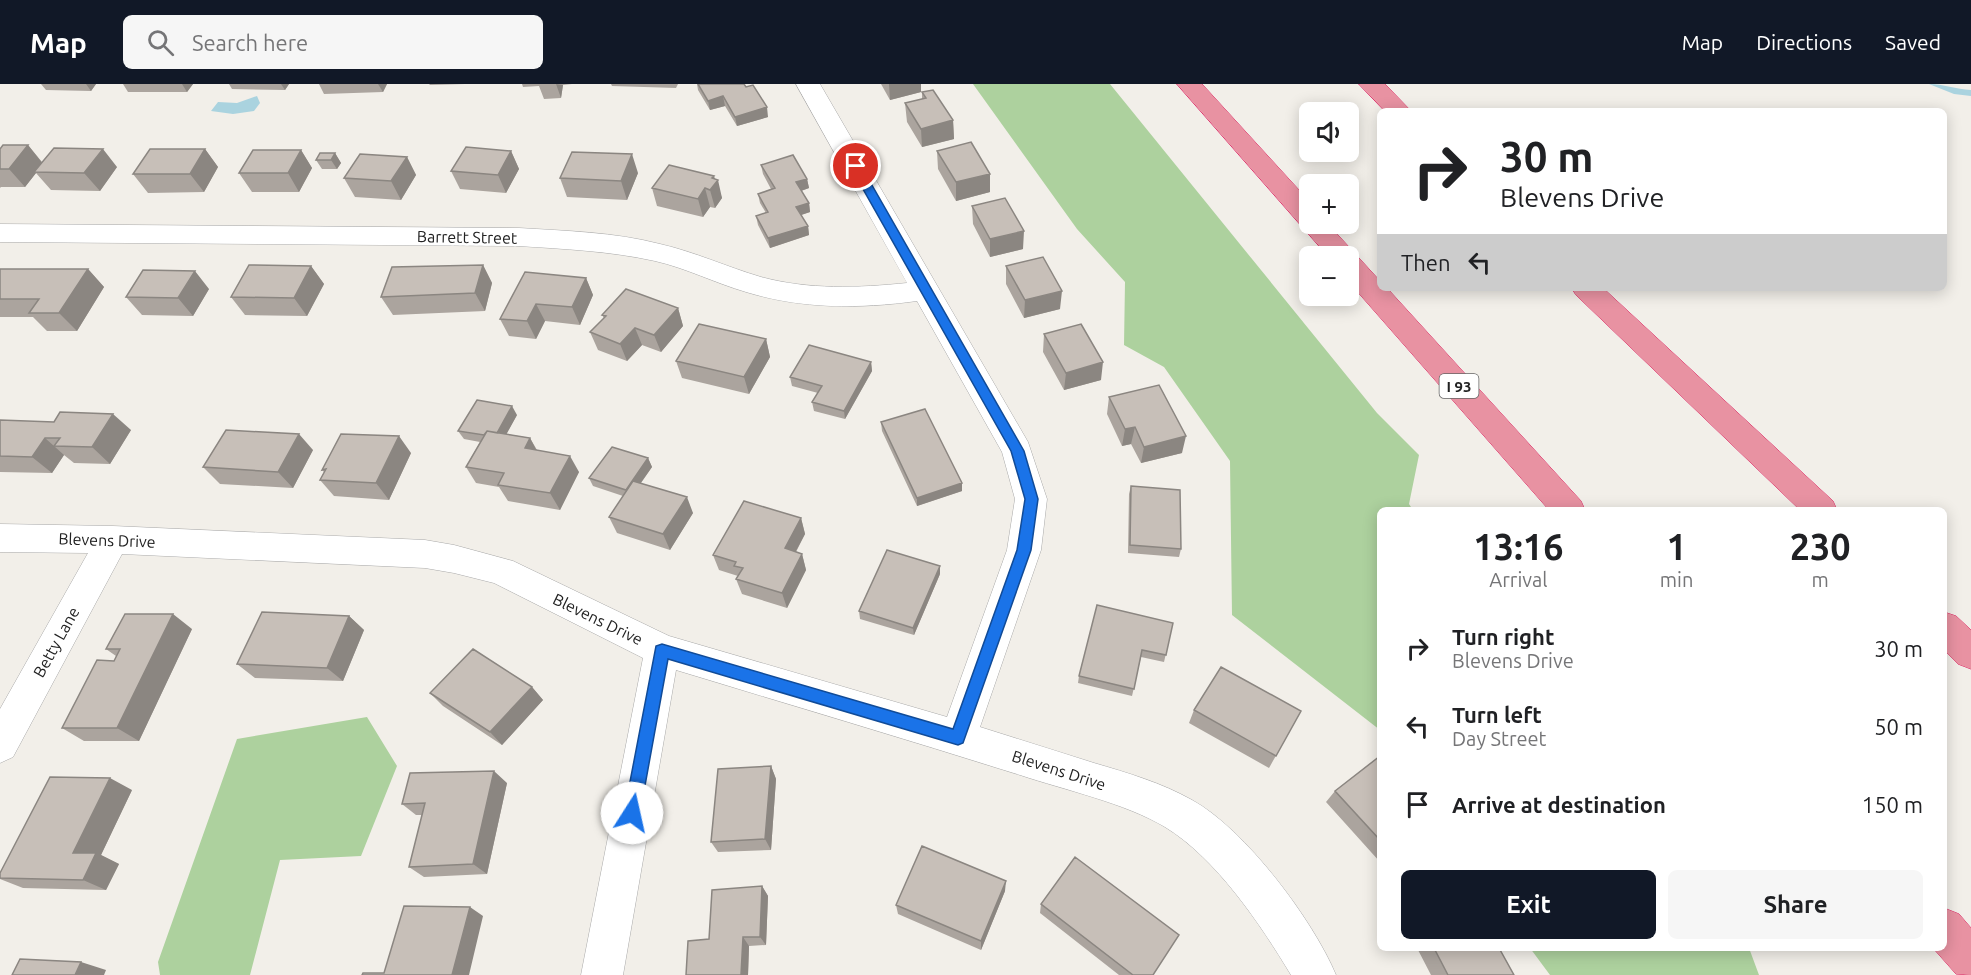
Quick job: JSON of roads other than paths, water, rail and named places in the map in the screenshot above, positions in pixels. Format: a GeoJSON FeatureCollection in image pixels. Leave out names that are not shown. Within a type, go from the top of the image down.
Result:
{"type":"FeatureCollection","features":[{"type":"Feature","properties":{"kind":"highway"},"geometry":{"type":"LineString","coordinates":[[1180,84],[1215,113]]}},
{"type":"Feature","properties":{"kind":"highway"},"geometry":{"type":"LineString","coordinates":[[1189,84],[1299,207]]}},
{"type":"Feature","properties":{"kind":"highway"},"geometry":{"type":"LineString","coordinates":[[1371,84],[1396,108]]}},
{"type":"Feature","properties":{"kind":"highway"},"geometry":{"type":"LineString","coordinates":[[1322,234],[1334,246]]}},
{"type":"Feature","properties":{"kind":"highway","name":"I 93"},"geometry":{"type":"LineString","coordinates":[[1359,275],[1566,507]]}},
{"type":"Feature","properties":{"kind":"highway"},"geometry":{"type":"LineString","coordinates":[[1589,291],[1818,507]]}},
{"type":"Feature","properties":{"kind":"highway"},"geometry":{"type":"LineString","coordinates":[[1947,630],[1971,653]]}},
{"type":"Feature","properties":{"kind":"highway"},"geometry":{"type":"LineString","coordinates":[[1947,932],[1971,959]]}},
{"type":"Feature","properties":{"kind":"street"},"geometry":{"type":"LineString","coordinates":[[808,84],[1017,451],[1031,499],[1024,550],[958,738]]}},
{"type":"Feature","properties":{"kind":"street","name":"Barrett Street"},"geometry":{"type":"LineString","coordinates":[[0,233],[519,237],[591,242],[659,253],[757,286],[795,294],[876,297],[927,290]]}},
{"type":"Feature","properties":{"kind":"street","name":"Blevens Drive"},"geometry":{"type":"LineString","coordinates":[[0,538],[113,540],[425,554],[501,571],[662,650],[958,738],[1142,796],[1180,814],[1215,842],[1249,879],[1279,917],[1315,975]]}},
{"type":"Feature","properties":{"kind":"street","name":"Betty Lane"},"geometry":{"type":"LineString","coordinates":[[0,745],[113,540]]}},
{"type":"Feature","properties":{"kind":"street"},"geometry":{"type":"LineString","coordinates":[[603,975],[662,650]]}},
{"type":"Feature","properties":{"kind":"water"},"geometry":{"type":"Polygon","coordinates":[[[257,96],[260,103],[254,111],[233,114],[211,111],[218,102],[237,103],[257,96]]]}},
{"type":"Feature","properties":{"kind":"waterway"},"geometry":{"type":"LineString","coordinates":[[1933,84],[1957,92],[1971,93]]}}]}
